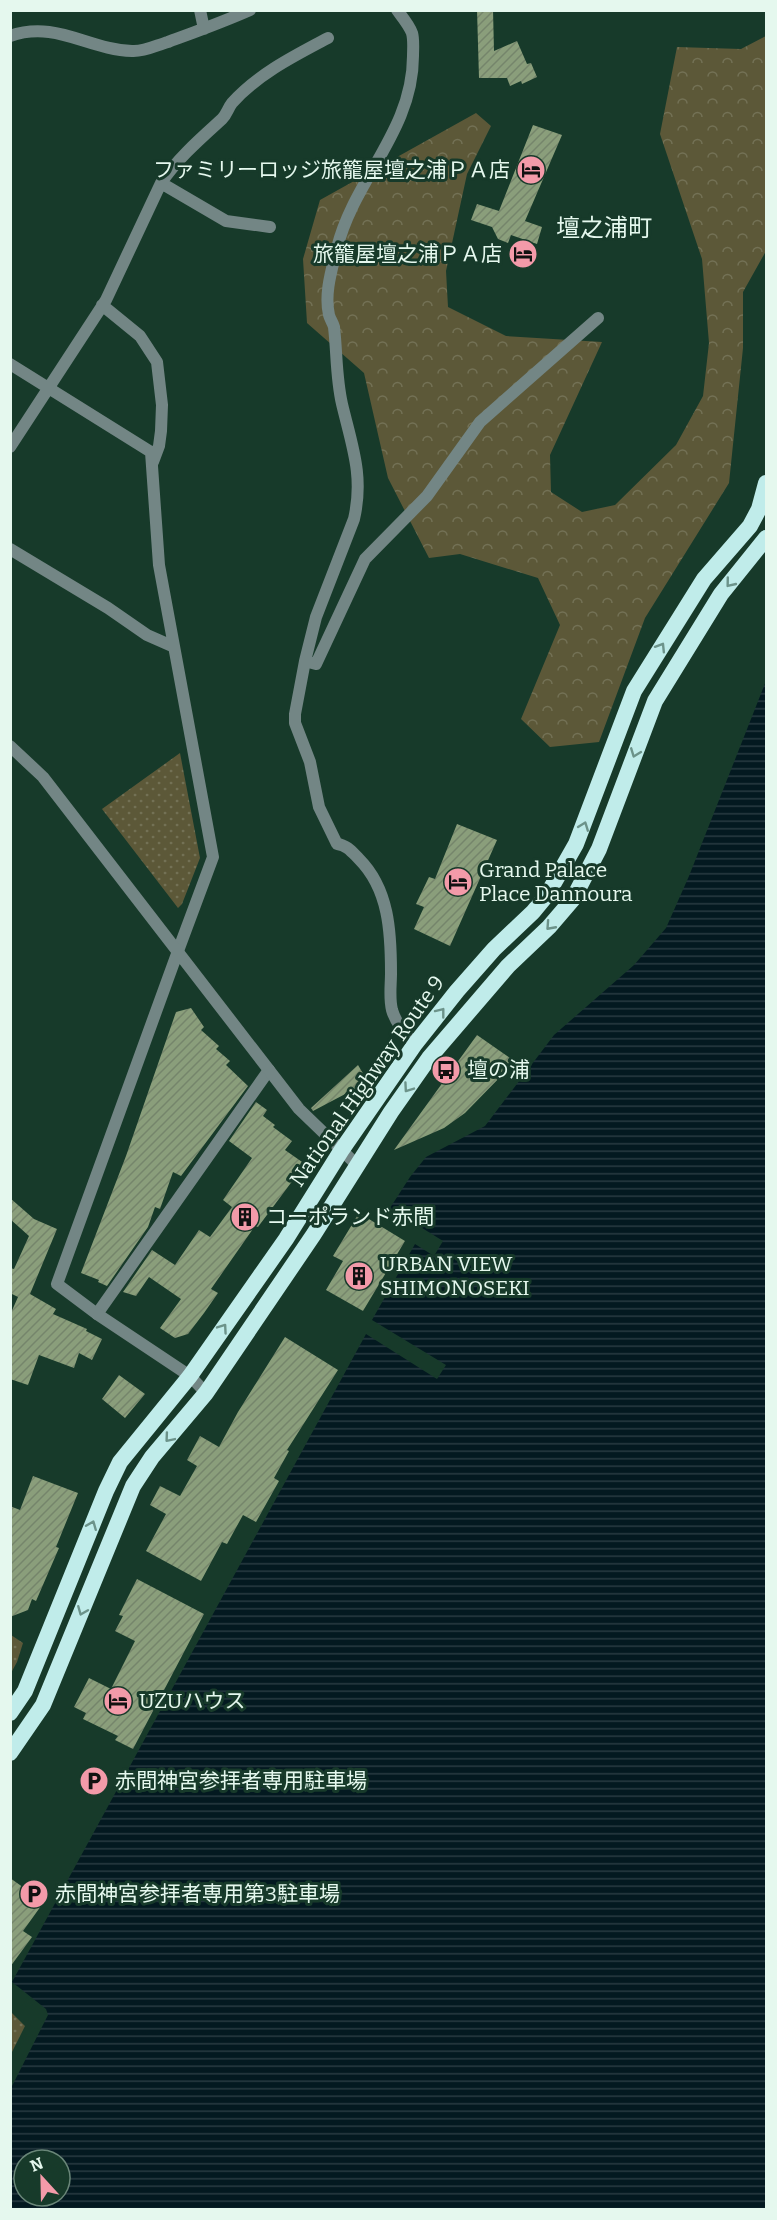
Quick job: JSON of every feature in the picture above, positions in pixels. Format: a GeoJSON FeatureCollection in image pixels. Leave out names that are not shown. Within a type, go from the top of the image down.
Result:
{"type":"FeatureCollection","features":[{"type":"Feature","properties":{"kind":"highway","name":"National Highway Route 9"},"geometry":{"type":"LineString","coordinates":[[10,1713],[25,1691],[106,1491],[120,1462],[190,1376],[286,1239],[341,1151],[416,1044],[457,991],[547,895],[565,867],[576,844],[634,691],[704,579],[750,526],[759,509],[766,483]]}},
{"type":"Feature","properties":{"kind":"highway","name":"National Highway Route 9"},"geometry":{"type":"LineString","coordinates":[[10,1754],[43,1705],[134,1485],[152,1457],[206,1393],[429,1058],[508,966],[541,936],[573,899],[599,849],[655,701],[721,594],[766,538]]}},
{"type":"Feature","properties":{"kind":"street"},"geometry":{"type":"LineString","coordinates":[[200,10],[204,29]]}},
{"type":"Feature","properties":{"kind":"street"},"geometry":{"type":"LineString","coordinates":[[10,36],[53,31],[119,50],[135,51],[204,29],[250,10]]}},
{"type":"Feature","properties":{"kind":"street"},"geometry":{"type":"LineString","coordinates":[[397,10],[413,35],[413,67],[407,102],[391,138],[350,214],[338,243],[329,280],[329,315],[334,326],[336,363],[342,402],[358,462],[357,507],[316,617],[305,661],[295,723],[310,762],[315,795],[322,815],[337,844],[345,844],[363,863],[383,898],[389,920],[392,1009],[400,1027],[416,1044]]}},
{"type":"Feature","properties":{"kind":"street"},"geometry":{"type":"LineString","coordinates":[[10,447],[102,305],[160,183],[179,159],[225,116],[230,105],[266,73],[328,38]]}},
{"type":"Feature","properties":{"kind":"street"},"geometry":{"type":"LineString","coordinates":[[160,183],[226,221],[270,227]]}},
{"type":"Feature","properties":{"kind":"street"},"geometry":{"type":"LineString","coordinates":[[102,305],[140,336],[157,362],[162,405],[161,431],[159,446],[152,465]]}},
{"type":"Feature","properties":{"kind":"street"},"geometry":{"type":"LineString","coordinates":[[305,661],[316,664],[365,559],[426,496],[480,422],[598,318]]}},
{"type":"Feature","properties":{"kind":"street"},"geometry":{"type":"LineString","coordinates":[[10,364],[151,452],[159,565],[172,646],[213,857],[57,1284],[97,1314],[190,1376],[206,1393]]}},
{"type":"Feature","properties":{"kind":"street"},"geometry":{"type":"LineString","coordinates":[[10,549],[108,608],[147,635],[172,646]]}},
{"type":"Feature","properties":{"kind":"street"},"geometry":{"type":"LineString","coordinates":[[10,746],[43,777],[300,1109],[357,1165]]}},
{"type":"Feature","properties":{"kind":"street"},"geometry":{"type":"LineString","coordinates":[[97,1314],[269,1070]]}},
{"type":"Feature","properties":{"kind":"green space"},"geometry":{"type":"Polygon","coordinates":[[[766,36],[766,251],[743,292],[743,348],[729,483],[645,618],[599,742],[550,747],[521,719],[560,625],[538,578],[460,554],[429,558],[388,478],[364,373],[307,323],[303,259],[320,200],[476,113],[491,126],[467,174],[446,271],[448,307],[506,336],[602,342],[550,455],[551,492],[582,512],[615,505],[676,445],[703,396],[709,343],[702,259],[660,134],[677,47],[741,49],[766,36]]]}},
{"type":"Feature","properties":{"kind":"green space"},"geometry":{"type":"Polygon","coordinates":[[[180,753],[200,858],[182,904],[178,908],[102,809],[180,753]]]}},
{"type":"Feature","properties":{"kind":"green space"},"geometry":{"type":"Polygon","coordinates":[[[11,1635],[23,1643],[11,1673],[11,1635]]]}},
{"type":"Feature","properties":{"kind":"green space"},"geometry":{"type":"Polygon","coordinates":[[[11,2012],[25,2026],[11,2054],[11,2012]]]}},
{"type":"Feature","properties":{"kind":"water"},"geometry":{"type":"Polygon","coordinates":[[[766,681],[766,2209],[11,2209],[11,2088],[48,2015],[46,2009],[12,1982],[366,1334],[437,1379],[446,1365],[372,1320],[415,1244],[434,1256],[443,1241],[390,1208],[426,1157],[485,1126],[554,1035],[634,965],[666,928],[689,876],[766,681]]]}},
{"type":"Feature","properties":{"kind":"building"},"geometry":{"type":"Polygon","coordinates":[[[477,10],[493,10],[494,51],[517,41],[527,64],[531,63],[537,77],[522,84],[521,81],[510,86],[507,78],[479,78],[477,10]]]}},
{"type":"Feature","properties":{"kind":"building","name":"ファミリーロッジ旅籠屋壇之浦ＰＡ店"},"geometry":{"type":"Polygon","coordinates":[[[533,125],[562,135],[525,221],[542,227],[537,244],[511,235],[508,243],[498,239],[492,227],[471,220],[477,204],[499,211],[533,125]]]}},
{"type":"Feature","properties":{"kind":"building"},"geometry":{"type":"Polygon","coordinates":[[[457,824],[497,840],[450,946],[414,929],[424,907],[416,904],[429,877],[435,879],[457,824]]]}},
{"type":"Feature","properties":{"kind":"building"},"geometry":{"type":"Polygon","coordinates":[[[191,1008],[204,1027],[201,1030],[219,1046],[216,1049],[230,1061],[226,1065],[248,1086],[181,1176],[173,1172],[160,1209],[155,1207],[148,1227],[107,1286],[81,1273],[126,1156],[176,1012],[191,1008]]]}},
{"type":"Feature","properties":{"kind":"building"},"geometry":{"type":"Polygon","coordinates":[[[477,1035],[513,1060],[504,1073],[465,1113],[444,1128],[394,1150],[477,1035]]]}},
{"type":"Feature","properties":{"kind":"building"},"geometry":{"type":"Polygon","coordinates":[[[358,1065],[368,1082],[313,1111],[311,1108],[358,1065]]]}},
{"type":"Feature","properties":{"kind":"building"},"geometry":{"type":"Polygon","coordinates":[[[256,1102],[267,1110],[263,1116],[275,1125],[273,1127],[292,1141],[285,1150],[305,1164],[258,1227],[255,1226],[211,1289],[218,1293],[204,1313],[188,1334],[175,1338],[160,1328],[181,1299],[149,1277],[136,1296],[123,1292],[152,1250],[175,1265],[199,1230],[210,1237],[232,1207],[223,1200],[252,1158],[229,1141],[256,1102]]]}},
{"type":"Feature","properties":{"kind":"building"},"geometry":{"type":"Polygon","coordinates":[[[10,1198],[34,1219],[57,1229],[30,1294],[56,1309],[53,1314],[87,1329],[86,1331],[102,1339],[92,1360],[79,1353],[74,1368],[39,1355],[28,1385],[10,1379],[10,1315],[18,1297],[10,1293],[10,1268],[14,1269],[29,1236],[10,1219],[10,1198]]]}},
{"type":"Feature","properties":{"kind":"building","name":"URBAN VIEW SHIMONOSEKI"},"geometry":{"type":"Polygon","coordinates":[[[359,1213],[405,1241],[363,1311],[326,1290],[343,1261],[333,1256],[359,1213]]]}},
{"type":"Feature","properties":{"kind":"building"},"geometry":{"type":"Polygon","coordinates":[[[285,1337],[338,1370],[287,1450],[289,1451],[274,1478],[279,1481],[256,1522],[243,1515],[227,1544],[222,1542],[201,1581],[146,1551],[166,1514],[150,1505],[160,1486],[180,1496],[197,1466],[187,1460],[200,1436],[219,1447],[285,1337]]]}},
{"type":"Feature","properties":{"kind":"building"},"geometry":{"type":"Polygon","coordinates":[[[119,1375],[145,1394],[125,1418],[102,1399],[119,1375]]]}},
{"type":"Feature","properties":{"kind":"building"},"geometry":{"type":"Polygon","coordinates":[[[33,1476],[78,1493],[56,1547],[59,1548],[36,1601],[32,1599],[28,1610],[10,1617],[10,1506],[20,1510],[33,1476]]]}},
{"type":"Feature","properties":{"kind":"building"},"geometry":{"type":"Polygon","coordinates":[[[137,1579],[204,1614],[133,1749],[115,1740],[118,1736],[83,1719],[86,1713],[74,1707],[89,1678],[111,1689],[135,1641],[115,1631],[123,1616],[119,1615],[137,1579]]]}},
{"type":"Feature","properties":{"kind":"building"},"geometry":{"type":"Polygon","coordinates":[[[10,1878],[27,1890],[24,1894],[41,1906],[23,1931],[32,1937],[10,1967],[10,1878]]]}},
{"type":"Feature","properties":{"kind":"place","name":"ファミリーロッジ旅籠屋壇之浦ＰＡ店"},"geometry":{"type":"Point","coordinates":[531,170]}},
{"type":"Feature","properties":{"kind":"place","name":"旅籠屋壇之浦ＰＡ店"},"geometry":{"type":"Point","coordinates":[523,254]}},
{"type":"Feature","properties":{"kind":"place","name":"Grand Palace Place Dannoura"},"geometry":{"type":"Point","coordinates":[458,882]}},
{"type":"Feature","properties":{"kind":"place","name":"壇の浦"},"geometry":{"type":"Point","coordinates":[446,1070]}},
{"type":"Feature","properties":{"kind":"place","name":"コーポランド赤間"},"geometry":{"type":"Point","coordinates":[245,1217]}},
{"type":"Feature","properties":{"kind":"place","name":"URBAN VIEW SHIMONOSEKI"},"geometry":{"type":"Point","coordinates":[359,1276]}},
{"type":"Feature","properties":{"kind":"place","name":"UZUハウス"},"geometry":{"type":"Point","coordinates":[118,1701]}},
{"type":"Feature","properties":{"kind":"place","name":"赤間神宮参拝者専用駐車場"},"geometry":{"type":"Point","coordinates":[94,1781]}},
{"type":"Feature","properties":{"kind":"place","name":"赤間神宮参拝者専用第3駐車場"},"geometry":{"type":"Point","coordinates":[34,1894]}},
{"type":"Feature","properties":{"kind":"district","name":"壇之浦町"},"geometry":{"type":"Point","coordinates":[604,228]}}]}
